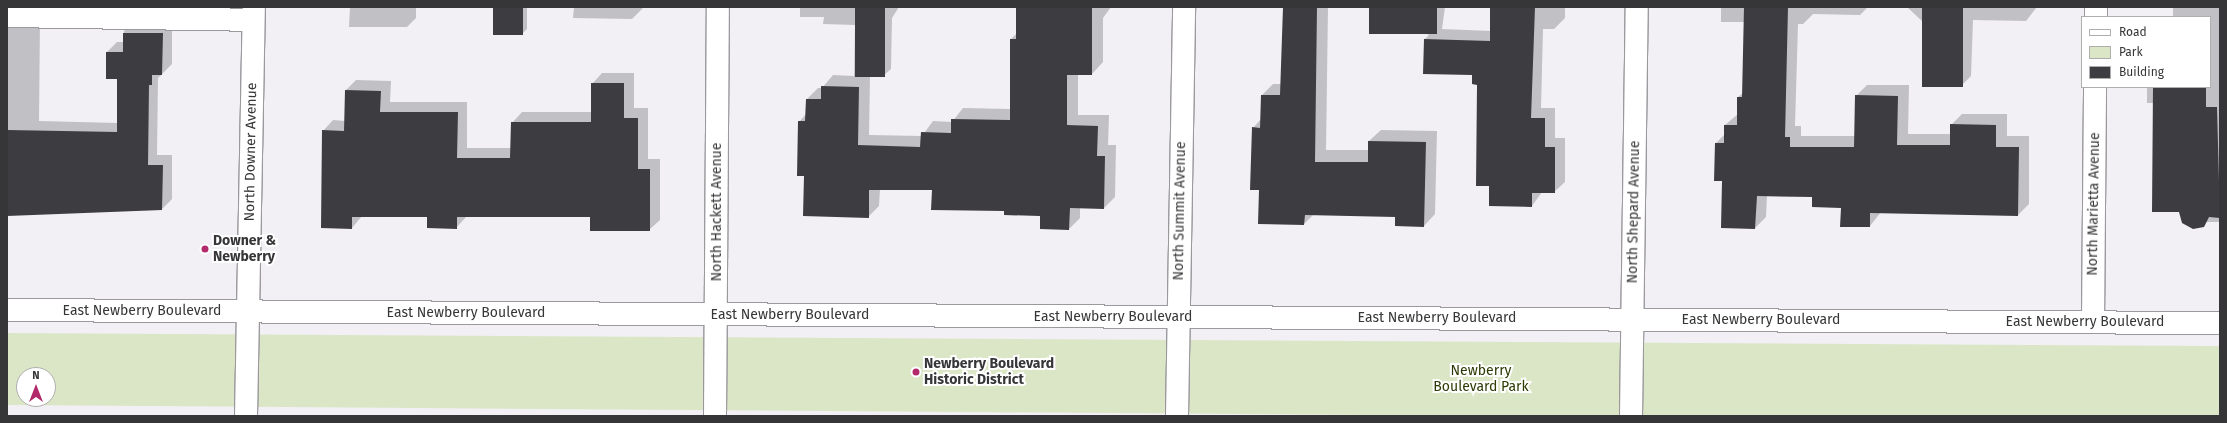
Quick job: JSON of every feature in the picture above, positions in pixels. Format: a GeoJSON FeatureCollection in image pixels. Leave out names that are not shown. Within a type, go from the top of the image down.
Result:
{"type":"FeatureCollection","features":[{"type":"Feature","properties":{"kind":"street","name":"North Hackett Avenue"},"geometry":{"type":"LineString","coordinates":[[715,416],[718,7]]}},
{"type":"Feature","properties":{"kind":"street","name":"North Summit Avenue"},"geometry":{"type":"LineString","coordinates":[[1178,416],[1184,7]]}},
{"type":"Feature","properties":{"kind":"street","name":"North Shepard Avenue"},"geometry":{"type":"LineString","coordinates":[[1630,416],[1636,7]]}},
{"type":"Feature","properties":{"kind":"street"},"geometry":{"type":"LineString","coordinates":[[7,16],[253,13]]}},
{"type":"Feature","properties":{"kind":"street","name":"North Downer Avenue"},"geometry":{"type":"LineString","coordinates":[[246,416],[253,13]]}},
{"type":"Feature","properties":{"kind":"street","name":"North Marietta Avenue"},"geometry":{"type":"LineString","coordinates":[[2093,322],[2095,88]]}},
{"type":"Feature","properties":{"kind":"street","name":"East Newberry Boulevard"},"geometry":{"type":"LineString","coordinates":[[7,310],[2220,323]]}},
{"type":"Feature","properties":{"kind":"green space","name":"Newberry Boulevard Park"},"geometry":{"type":"Polygon","coordinates":[[[7,333],[2220,346],[2220,416],[1512,416],[56,405],[56,367],[16,367],[16,405],[7,405],[7,333]]]}},
{"type":"Feature","properties":{"kind":"building"},"geometry":{"type":"Polygon","coordinates":[[[493,7],[523,7],[523,35],[493,35],[493,7]]]}},
{"type":"Feature","properties":{"kind":"building"},"geometry":{"type":"Polygon","coordinates":[[[855,7],[885,7],[885,77],[855,77],[855,7]]]}},
{"type":"Feature","properties":{"kind":"building"},"geometry":{"type":"Polygon","coordinates":[[[1016,7],[1092,7],[1092,75],[1067,75],[1067,125],[1098,126],[1097,156],[1105,156],[1104,209],[1070,208],[1069,230],[1040,229],[1040,216],[1004,215],[1004,211],[931,210],[932,190],[869,190],[869,218],[803,216],[804,176],[797,176],[798,121],[805,121],[806,99],[821,99],[821,86],[859,87],[858,145],[920,147],[921,132],[951,133],[951,119],[1010,120],[1010,39],[1016,39],[1016,7]]]}},
{"type":"Feature","properties":{"kind":"building"},"geometry":{"type":"Polygon","coordinates":[[[1283,7],[1317,7],[1315,162],[1368,162],[1368,141],[1426,142],[1424,227],[1395,226],[1395,217],[1305,215],[1304,225],[1258,224],[1259,190],[1250,190],[1252,127],[1260,128],[1261,95],[1280,95],[1283,7]]]}},
{"type":"Feature","properties":{"kind":"building"},"geometry":{"type":"Polygon","coordinates":[[[1369,7],[1437,7],[1437,34],[1369,34],[1369,7]]]}},
{"type":"Feature","properties":{"kind":"building"},"geometry":{"type":"Polygon","coordinates":[[[1490,7],[1535,7],[1531,118],[1545,118],[1545,147],[1555,147],[1555,193],[1532,193],[1532,207],[1489,206],[1489,186],[1476,186],[1477,85],[1472,84],[1472,75],[1423,74],[1424,39],[1490,41],[1490,7]]]}},
{"type":"Feature","properties":{"kind":"building"},"geometry":{"type":"Polygon","coordinates":[[[1744,7],[1788,7],[1785,137],[1790,137],[1790,147],[1854,147],[1855,95],[1898,96],[1897,145],[1950,145],[1950,124],[1996,125],[1996,147],[2019,147],[2018,216],[1870,213],[1870,227],[1840,227],[1841,208],[1812,207],[1812,197],[1757,196],[1755,229],[1721,228],[1722,181],[1714,181],[1715,143],[1724,143],[1724,125],[1737,125],[1737,97],[1742,97],[1744,7]]]}},
{"type":"Feature","properties":{"kind":"building"},"geometry":{"type":"Polygon","coordinates":[[[1922,7],[1963,7],[1963,87],[1922,87],[1922,7]]]}},
{"type":"Feature","properties":{"kind":"building"},"geometry":{"type":"Polygon","coordinates":[[[123,33],[163,33],[162,75],[152,75],[152,85],[149,85],[148,165],[163,165],[162,210],[7,216],[7,130],[117,132],[117,79],[106,79],[106,52],[123,52],[123,33]]]}},
{"type":"Feature","properties":{"kind":"building"},"geometry":{"type":"Polygon","coordinates":[[[591,83],[624,83],[624,118],[638,118],[638,169],[650,169],[650,231],[590,231],[590,217],[457,217],[457,229],[427,228],[427,217],[352,217],[352,229],[321,228],[322,130],[344,131],[345,90],[381,91],[380,112],[458,112],[457,158],[510,158],[511,122],[591,122],[591,83]]]}},
{"type":"Feature","properties":{"kind":"building"},"geometry":{"type":"Polygon","coordinates":[[[2153,88],[2206,88],[2206,107],[2217,107],[2220,218],[2209,217],[2204,227],[2193,229],[2182,223],[2179,212],[2152,212],[2153,88]]]}},
{"type":"Feature","properties":{"kind":"place","name":"Downer & Newberry"},"geometry":{"type":"Point","coordinates":[205,249]}},
{"type":"Feature","properties":{"kind":"place","name":"Newberry Boulevard Historic District"},"geometry":{"type":"Point","coordinates":[916,372]}}]}
